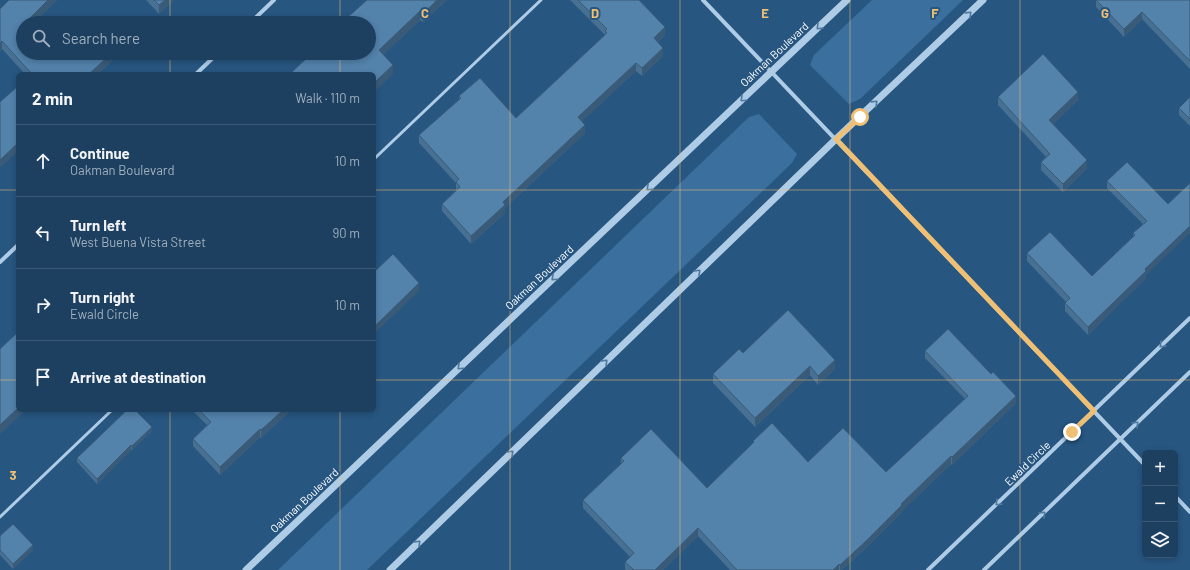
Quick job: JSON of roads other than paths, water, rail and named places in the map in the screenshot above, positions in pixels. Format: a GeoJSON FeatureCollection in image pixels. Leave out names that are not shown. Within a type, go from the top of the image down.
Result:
{"type":"FeatureCollection","features":[{"type":"Feature","properties":{"kind":"street"},"geometry":{"type":"LineString","coordinates":[[257,16],[274,0]]}},
{"type":"Feature","properties":{"kind":"street"},"geometry":{"type":"LineString","coordinates":[[703,0],[1142,461]]}},
{"type":"Feature","properties":{"kind":"street","name":"Oakman Boulevard"},"geometry":{"type":"LineString","coordinates":[[246,570],[847,0]]}},
{"type":"Feature","properties":{"kind":"street"},"geometry":{"type":"LineString","coordinates":[[390,570],[836,139],[983,0]]}},
{"type":"Feature","properties":{"kind":"street"},"geometry":{"type":"LineString","coordinates":[[198,72],[211,60]]}},
{"type":"Feature","properties":{"kind":"street"},"geometry":{"type":"LineString","coordinates":[[0,262],[16,247]]}},
{"type":"Feature","properties":{"kind":"street","name":"Ewald Circle"},"geometry":{"type":"LineString","coordinates":[[928,570],[1190,318]]}},
{"type":"Feature","properties":{"kind":"street"},"geometry":{"type":"LineString","coordinates":[[984,570],[1190,372]]}},
{"type":"Feature","properties":{"kind":"street"},"geometry":{"type":"LineString","coordinates":[[1178,499],[1190,512]]}},
{"type":"Feature","properties":{"kind":"lane"},"geometry":{"type":"LineString","coordinates":[[376,157],[540,0]]}},
{"type":"Feature","properties":{"kind":"lane"},"geometry":{"type":"LineString","coordinates":[[0,517],[110,412]]}}]}
